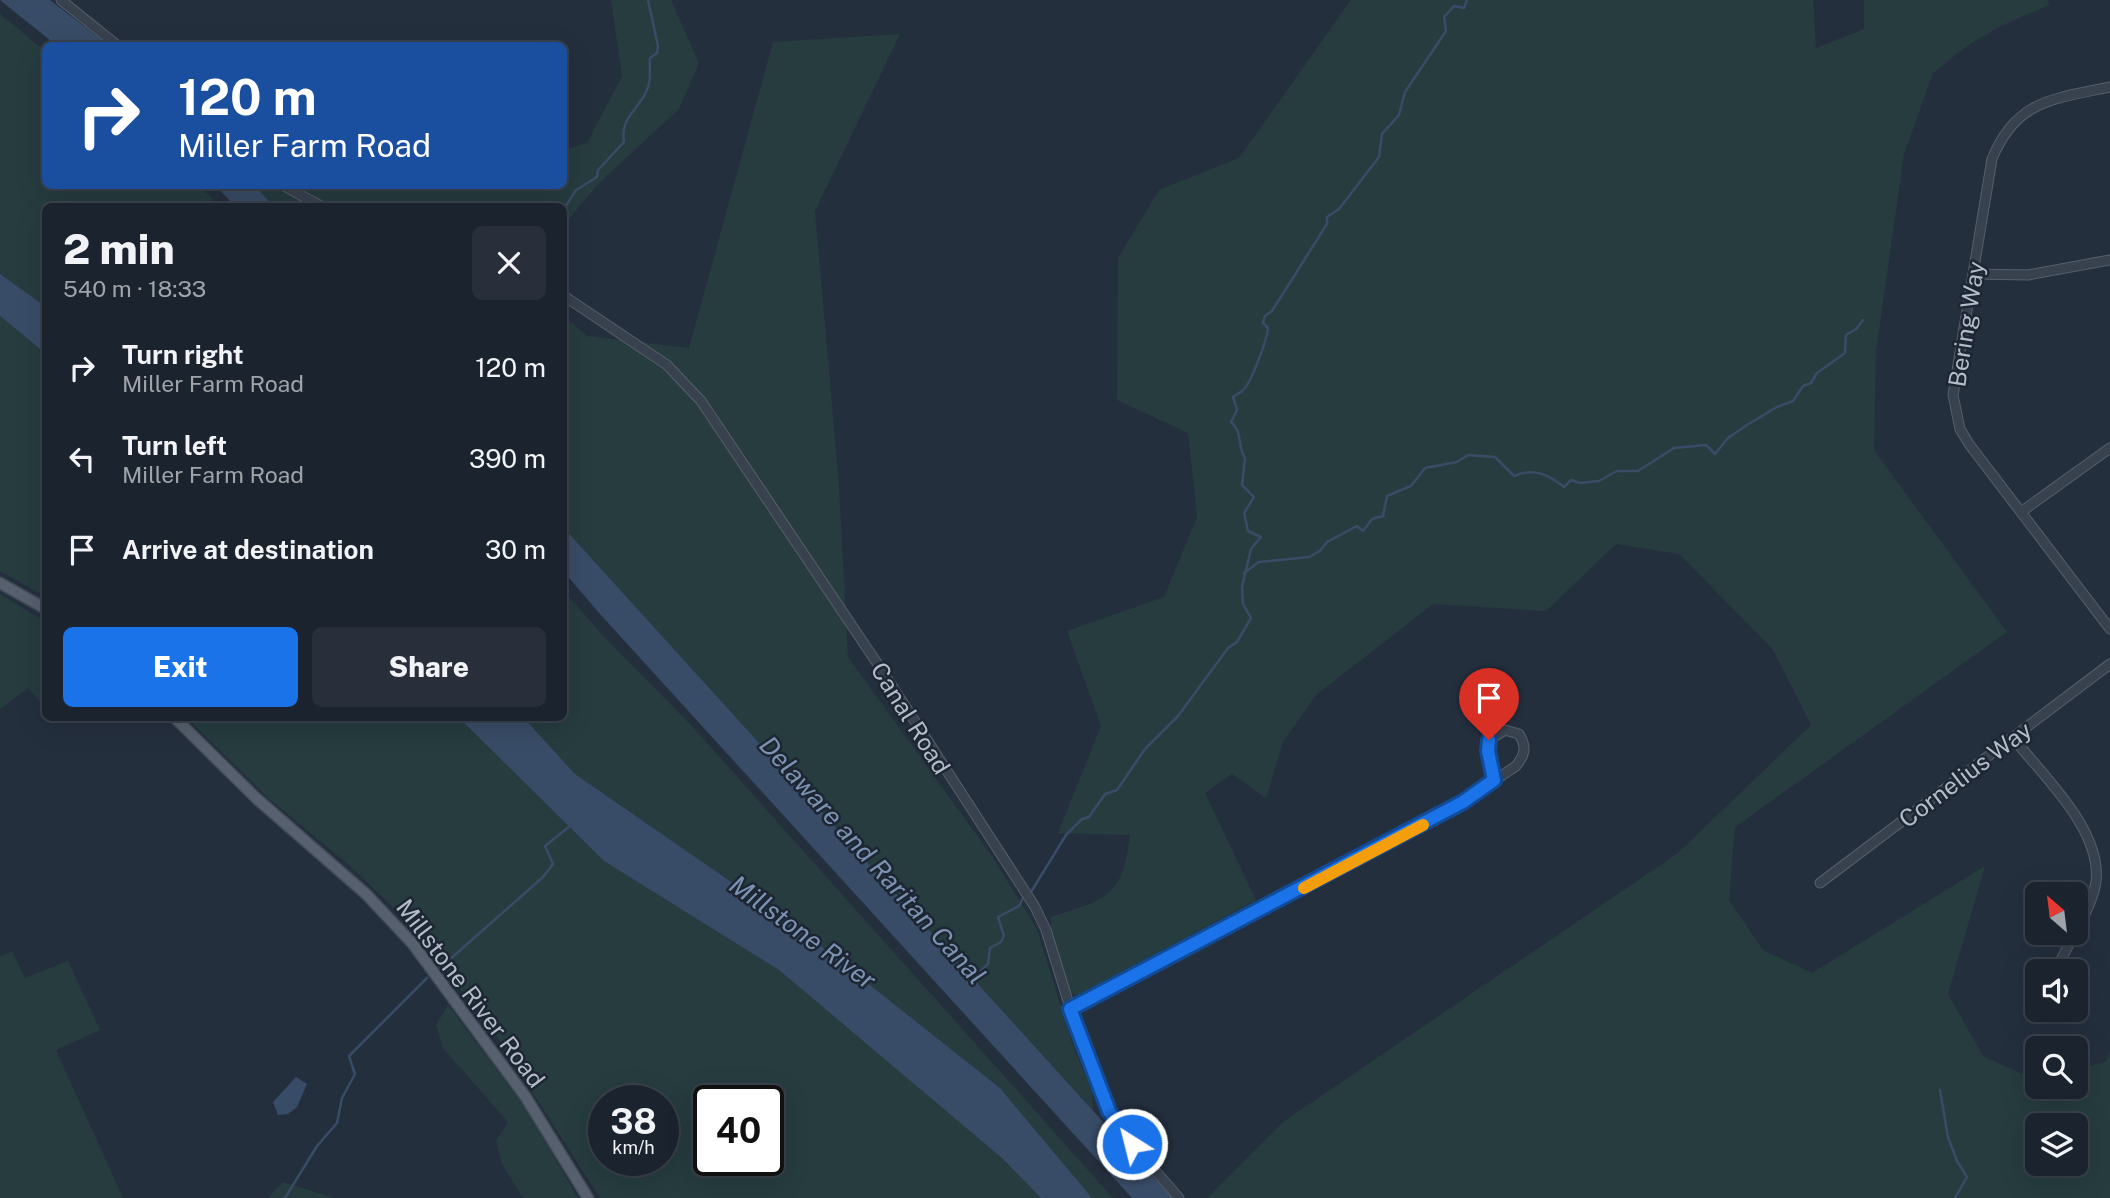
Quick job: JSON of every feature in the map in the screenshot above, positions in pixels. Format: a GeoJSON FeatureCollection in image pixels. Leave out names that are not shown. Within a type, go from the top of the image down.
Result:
{"type":"FeatureCollection","features":[{"type":"Feature","properties":{"kind":"main road"},"geometry":{"type":"LineString","coordinates":[[0,583],[42,607]]}},
{"type":"Feature","properties":{"kind":"main road","name":"Millstone River Road"},"geometry":{"type":"LineString","coordinates":[[178,721],[256,798],[373,900],[412,943],[525,1096],[588,1198]]}},
{"type":"Feature","properties":{"kind":"street"},"geometry":{"type":"LineString","coordinates":[[61,0],[113,42]]}},
{"type":"Feature","properties":{"kind":"street","name":"Bering Way"},"geometry":{"type":"LineString","coordinates":[[2110,87],[2039,103],[2026,110],[2007,130],[1992,159],[1954,381],[1954,408],[1969,444],[2110,629]]}},
{"type":"Feature","properties":{"kind":"street"},"geometry":{"type":"LineString","coordinates":[[290,189],[315,203]]}},
{"type":"Feature","properties":{"kind":"street"},"geometry":{"type":"LineString","coordinates":[[1974,274],[2028,275],[2110,260]]}},
{"type":"Feature","properties":{"kind":"street","name":"Canal Road"},"geometry":{"type":"LineString","coordinates":[[567,298],[667,365],[693,389],[859,636],[1035,907],[1046,930],[1070,1009],[1114,1120],[1179,1198]]}},
{"type":"Feature","properties":{"kind":"street"},"geometry":{"type":"LineString","coordinates":[[2021,512],[2110,448]]}},
{"type":"Feature","properties":{"kind":"street","name":"Cornelius Way"},"geometry":{"type":"LineString","coordinates":[[1820,883],[2110,664]]}},
{"type":"Feature","properties":{"kind":"street"},"geometry":{"type":"LineString","coordinates":[[1070,1009],[1432,820],[1494,780],[1522,759],[1525,746],[1519,734],[1505,730],[1489,740],[1488,751],[1494,780]]}},
{"type":"Feature","properties":{"kind":"street"},"geometry":{"type":"LineString","coordinates":[[2014,739],[2079,821],[2094,849],[2097,865],[2092,899],[2088,907]]}},
{"type":"Feature","properties":{"kind":"green space"},"geometry":{"type":"Polygon","coordinates":[[[611,0],[671,0],[699,63],[679,109],[597,185],[567,221],[567,203],[270,203],[256,189],[567,189],[567,149],[587,143],[622,76],[611,0]]]}},
{"type":"Feature","properties":{"kind":"green space"},"geometry":{"type":"Polygon","coordinates":[[[1351,0],[1813,0],[1816,48],[1864,29],[1864,0],[2048,0],[2049,5],[2001,26],[1967,46],[1933,73],[1904,154],[1876,352],[1874,450],[2007,632],[1735,827],[1729,900],[1763,950],[1812,973],[1985,866],[1948,994],[1983,1056],[2025,1075],[2025,1099],[2088,1099],[2088,1067],[2105,1062],[2110,1051],[2110,1198],[1207,1198],[1283,1122],[1678,853],[1811,725],[1772,648],[1679,554],[1616,544],[1546,611],[1433,604],[1316,695],[1283,742],[1266,798],[1232,774],[1205,793],[1256,900],[1080,994],[1075,995],[1070,991],[1051,930],[1051,917],[1098,900],[1108,893],[1122,872],[1130,835],[1058,833],[1101,726],[1067,631],[1164,597],[1197,517],[1188,433],[1117,400],[1118,258],[1159,190],[1239,158],[1351,0]]]}},
{"type":"Feature","properties":{"kind":"green space"},"geometry":{"type":"Polygon","coordinates":[[[0,14],[42,49],[42,189],[203,189],[216,203],[42,203],[42,304],[0,274],[0,14]]]}},
{"type":"Feature","properties":{"kind":"green space"},"geometry":{"type":"Polygon","coordinates":[[[900,34],[815,211],[839,485],[848,657],[992,856],[1037,929],[1072,1043],[1092,1093],[1094,1114],[567,531],[567,319],[587,336],[689,348],[773,42],[900,34]]]}},
{"type":"Feature","properties":{"kind":"green space"},"geometry":{"type":"Polygon","coordinates":[[[0,316],[42,351],[42,594],[0,571],[0,316]]]}},
{"type":"Feature","properties":{"kind":"green space"},"geometry":{"type":"Polygon","coordinates":[[[0,594],[42,620],[42,704],[28,688],[0,709],[0,594]]]}},
{"type":"Feature","properties":{"kind":"green space"},"geometry":{"type":"Polygon","coordinates":[[[567,594],[606,639],[690,724],[1113,1198],[1091,1198],[1000,1088],[798,928],[575,774],[527,721],[567,721],[567,594]]]}},
{"type":"Feature","properties":{"kind":"green space"},"geometry":{"type":"Polygon","coordinates":[[[190,721],[462,721],[604,861],[779,970],[1003,1159],[1041,1198],[600,1198],[494,1032],[399,913],[349,865],[268,798],[190,721]]]}},
{"type":"Feature","properties":{"kind":"green space"},"geometry":{"type":"Polygon","coordinates":[[[12,951],[25,978],[68,961],[100,1030],[56,1050],[123,1198],[0,1198],[0,957],[12,951]]]}},
{"type":"Feature","properties":{"kind":"green space"},"geometry":{"type":"Polygon","coordinates":[[[448,1005],[525,1107],[578,1198],[523,1198],[502,1164],[496,1141],[508,1122],[443,1048],[436,1025],[448,1005]]]}},
{"type":"Feature","properties":{"kind":"green space"},"geometry":{"type":"Polygon","coordinates":[[[283,1182],[334,1198],[268,1198],[283,1182]]]}},
{"type":"Feature","properties":{"kind":"water"},"geometry":{"type":"Polygon","coordinates":[[[0,0],[50,0],[104,42],[52,42],[0,0]]]}},
{"type":"Feature","properties":{"kind":"water"},"geometry":{"type":"Polygon","coordinates":[[[219,189],[258,189],[270,203],[232,203],[219,189]]]}},
{"type":"Feature","properties":{"kind":"water"},"geometry":{"type":"Polygon","coordinates":[[[0,274],[42,304],[42,351],[0,316],[0,274]]]}},
{"type":"Feature","properties":{"kind":"water"},"geometry":{"type":"Polygon","coordinates":[[[567,531],[1172,1198],[1132,1198],[567,576],[567,531]]]}},
{"type":"Feature","properties":{"kind":"water","name":"Millstone River"},"geometry":{"type":"Polygon","coordinates":[[[462,721],[527,721],[575,774],[798,928],[1000,1088],[1092,1198],[1041,1198],[1003,1159],[779,970],[604,861],[462,721]]]}},
{"type":"Feature","properties":{"kind":"water"},"geometry":{"type":"Polygon","coordinates":[[[296,1077],[307,1084],[297,1107],[288,1114],[278,1115],[273,1102],[296,1077]]]}},
{"type":"Feature","properties":{"kind":"waterway"},"geometry":{"type":"LineString","coordinates":[[567,204],[576,190],[597,177],[598,170],[624,142],[624,127],[648,88],[650,58],[657,53],[658,46],[648,0]]}},
{"type":"Feature","properties":{"kind":"waterway"},"geometry":{"type":"LineString","coordinates":[[1031,892],[1066,835],[1082,819],[1089,817],[1105,794],[1117,790],[1145,749],[1178,716],[1228,648],[1237,642],[1251,618],[1243,604],[1242,587],[1251,549],[1261,537],[1248,531],[1244,513],[1254,497],[1242,485],[1245,458],[1237,430],[1231,422],[1237,410],[1233,397],[1246,387],[1258,361],[1268,328],[1263,323],[1265,316],[1272,311],[1327,224],[1327,217],[1339,209],[1379,157],[1382,134],[1399,115],[1405,92],[1446,31],[1444,17],[1454,6],[1464,8],[1467,0]]}},
{"type":"Feature","properties":{"kind":"waterway"},"geometry":{"type":"LineString","coordinates":[[1244,573],[1259,562],[1309,557],[1320,551],[1327,542],[1357,526],[1363,531],[1372,519],[1383,516],[1387,496],[1411,486],[1425,468],[1457,462],[1468,455],[1495,457],[1514,476],[1535,472],[1564,487],[1571,480],[1580,483],[1599,481],[1617,471],[1638,471],[1674,448],[1706,445],[1715,454],[1728,438],[1747,425],[1793,401],[1803,386],[1811,383],[1817,373],[1845,353],[1846,335],[1856,329],[1863,320]]}},
{"type":"Feature","properties":{"kind":"waterway"},"geometry":{"type":"LineString","coordinates":[[439,969],[543,877],[553,864],[545,846],[570,826]]}},
{"type":"Feature","properties":{"kind":"waterway","name":"Delaware and Raritan Canal"},"geometry":{"type":"LineString","coordinates":[[980,972],[988,964],[990,948],[1001,942],[1004,936],[998,917],[1019,906],[1023,898]]}},
{"type":"Feature","properties":{"kind":"waterway"},"geometry":{"type":"LineString","coordinates":[[285,1198],[317,1146],[337,1123],[342,1098],[355,1074],[349,1056],[427,978]]}},
{"type":"Feature","properties":{"kind":"waterway"},"geometry":{"type":"LineString","coordinates":[[1940,1090],[1948,1137],[1957,1161],[1967,1177],[1955,1198]]}},
{"type":"Feature","properties":{"kind":"slow traffic"},"geometry":{"type":"LineString","coordinates":[[1304,888],[1423,825]]}},
{"type":"Feature","properties":{"kind":"route"},"geometry":{"type":"LineString","coordinates":[[1132,1144],[1109,1111],[1070,1009],[1463,802],[1494,780],[1488,751],[1489,740]]}}]}
